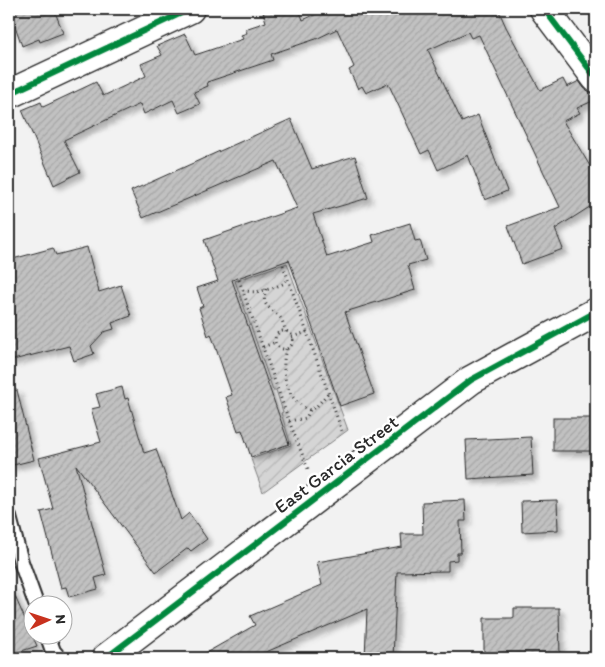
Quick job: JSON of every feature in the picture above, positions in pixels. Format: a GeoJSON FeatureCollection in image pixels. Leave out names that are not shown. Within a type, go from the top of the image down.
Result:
{"type":"FeatureCollection","features":[{"type":"Feature","properties":{"kind":"street"},"geometry":{"type":"LineString","coordinates":[[9,94],[190,9]]}},
{"type":"Feature","properties":{"kind":"street"},"geometry":{"type":"LineString","coordinates":[[544,9],[596,78]]}},
{"type":"Feature","properties":{"kind":"street","name":"East Garcia Street"},"geometry":{"type":"LineString","coordinates":[[106,658],[471,380],[596,312]]}},
{"type":"Feature","properties":{"kind":"lane"},"geometry":{"type":"LineString","coordinates":[[9,517],[21,562],[32,594]]}},
{"type":"Feature","properties":{"kind":"lane"},"geometry":{"type":"LineString","coordinates":[[51,644],[59,658]]}},
{"type":"Feature","properties":{"kind":"path"},"geometry":{"type":"LineString","coordinates":[[283,265],[343,434]]}},
{"type":"Feature","properties":{"kind":"path"},"geometry":{"type":"LineString","coordinates":[[242,290],[248,292],[266,290],[285,283],[288,277]]}},
{"type":"Feature","properties":{"kind":"path"},"geometry":{"type":"LineString","coordinates":[[239,280],[289,421],[319,495]]}},
{"type":"Feature","properties":{"kind":"path"},"geometry":{"type":"LineString","coordinates":[[266,290],[265,301],[267,307],[279,316],[286,332],[292,337]]}},
{"type":"Feature","properties":{"kind":"path"},"geometry":{"type":"LineString","coordinates":[[286,332],[278,334],[276,342],[278,347],[286,349]]}},
{"type":"Feature","properties":{"kind":"path"},"geometry":{"type":"LineString","coordinates":[[292,337],[307,332]]}},
{"type":"Feature","properties":{"kind":"path"},"geometry":{"type":"LineString","coordinates":[[292,337],[291,346],[286,349],[284,355],[286,384],[296,400],[310,410]]}},
{"type":"Feature","properties":{"kind":"path"},"geometry":{"type":"LineString","coordinates":[[263,347],[276,342]]}},
{"type":"Feature","properties":{"kind":"path"},"geometry":{"type":"LineString","coordinates":[[289,421],[306,418],[310,410],[317,406],[328,392]]}},
{"type":"Feature","properties":{"kind":"shaded area"},"geometry":{"type":"Polygon","coordinates":[[[287,263],[348,430],[263,492],[251,459],[291,445],[276,390],[273,390],[235,281],[287,263]]]}},
{"type":"Feature","properties":{"kind":"building"},"geometry":{"type":"Polygon","coordinates":[[[9,9],[54,9],[63,33],[40,42],[39,39],[22,46],[9,9]]]}},
{"type":"Feature","properties":{"kind":"building"},"geometry":{"type":"Polygon","coordinates":[[[262,9],[299,9],[303,20],[327,9],[498,9],[540,90],[563,79],[567,87],[579,81],[584,88],[592,93],[595,100],[577,108],[580,113],[563,121],[596,176],[596,203],[555,229],[563,249],[522,264],[508,226],[560,207],[479,35],[471,38],[468,32],[428,50],[462,122],[478,115],[507,191],[485,200],[468,155],[438,170],[429,150],[421,154],[388,83],[366,93],[362,86],[358,89],[349,70],[354,67],[337,29],[316,39],[271,54],[273,60],[207,82],[208,86],[194,92],[200,104],[179,113],[173,100],[144,114],[140,104],[64,140],[80,172],[54,185],[22,110],[41,102],[43,107],[96,82],[103,96],[146,76],[141,64],[162,55],[157,46],[185,34],[195,55],[243,39],[241,35],[247,33],[245,29],[266,22],[262,9]]]}},
{"type":"Feature","properties":{"kind":"building"},"geometry":{"type":"Polygon","coordinates":[[[291,119],[312,169],[355,156],[368,198],[313,214],[327,257],[374,242],[372,235],[410,223],[415,241],[420,240],[426,260],[408,265],[415,290],[345,312],[374,394],[340,406],[289,260],[232,280],[289,444],[251,457],[242,430],[238,431],[226,397],[232,395],[211,334],[208,336],[199,308],[203,306],[197,288],[218,281],[204,240],[297,208],[276,161],[143,218],[131,191],[291,119]]]}},
{"type":"Feature","properties":{"kind":"building"},"geometry":{"type":"Polygon","coordinates":[[[87,247],[99,292],[121,285],[131,316],[112,323],[114,329],[104,332],[91,346],[94,354],[74,361],[69,346],[9,361],[9,260],[53,248],[56,255],[87,247]]]}},
{"type":"Feature","properties":{"kind":"building"},"geometry":{"type":"Polygon","coordinates":[[[122,387],[125,399],[128,398],[144,453],[156,449],[181,520],[189,513],[207,539],[191,551],[188,548],[156,572],[76,465],[106,575],[95,578],[98,589],[72,596],[72,594],[68,594],[66,587],[61,588],[41,512],[53,509],[39,458],[101,442],[91,409],[100,407],[96,394],[122,387]]]}},
{"type":"Feature","properties":{"kind":"building"},"geometry":{"type":"Polygon","coordinates":[[[17,390],[34,460],[9,466],[9,391],[17,390]]]}},
{"type":"Feature","properties":{"kind":"building"},"geometry":{"type":"Polygon","coordinates":[[[553,418],[596,418],[596,451],[553,451],[553,418]]]}},
{"type":"Feature","properties":{"kind":"building"},"geometry":{"type":"Polygon","coordinates":[[[531,437],[533,475],[468,479],[466,440],[531,437]]]}},
{"type":"Feature","properties":{"kind":"building"},"geometry":{"type":"Polygon","coordinates":[[[465,500],[466,521],[460,521],[461,553],[457,553],[457,560],[448,561],[448,571],[397,572],[393,658],[365,658],[367,609],[252,658],[197,658],[255,625],[250,616],[322,585],[317,562],[402,547],[401,534],[423,534],[422,502],[465,500]]]}},
{"type":"Feature","properties":{"kind":"building"},"geometry":{"type":"Polygon","coordinates":[[[557,500],[558,530],[522,532],[521,501],[557,500]]]}},
{"type":"Feature","properties":{"kind":"building"},"geometry":{"type":"Polygon","coordinates":[[[9,583],[22,612],[22,644],[36,644],[37,646],[9,655],[9,583]]]}},
{"type":"Feature","properties":{"kind":"building"},"geometry":{"type":"Polygon","coordinates":[[[514,608],[559,608],[560,658],[511,658],[511,655],[484,655],[484,618],[512,618],[514,617],[514,608]]]}},
{"type":"Feature","properties":{"kind":"cycle path"},"geometry":{"type":"LineString","coordinates":[[9,94],[190,9]]}},
{"type":"Feature","properties":{"kind":"cycle path"},"geometry":{"type":"LineString","coordinates":[[544,9],[596,78]]}},
{"type":"Feature","properties":{"kind":"cycle path"},"geometry":{"type":"LineString","coordinates":[[106,658],[471,380],[596,312]]}}]}
